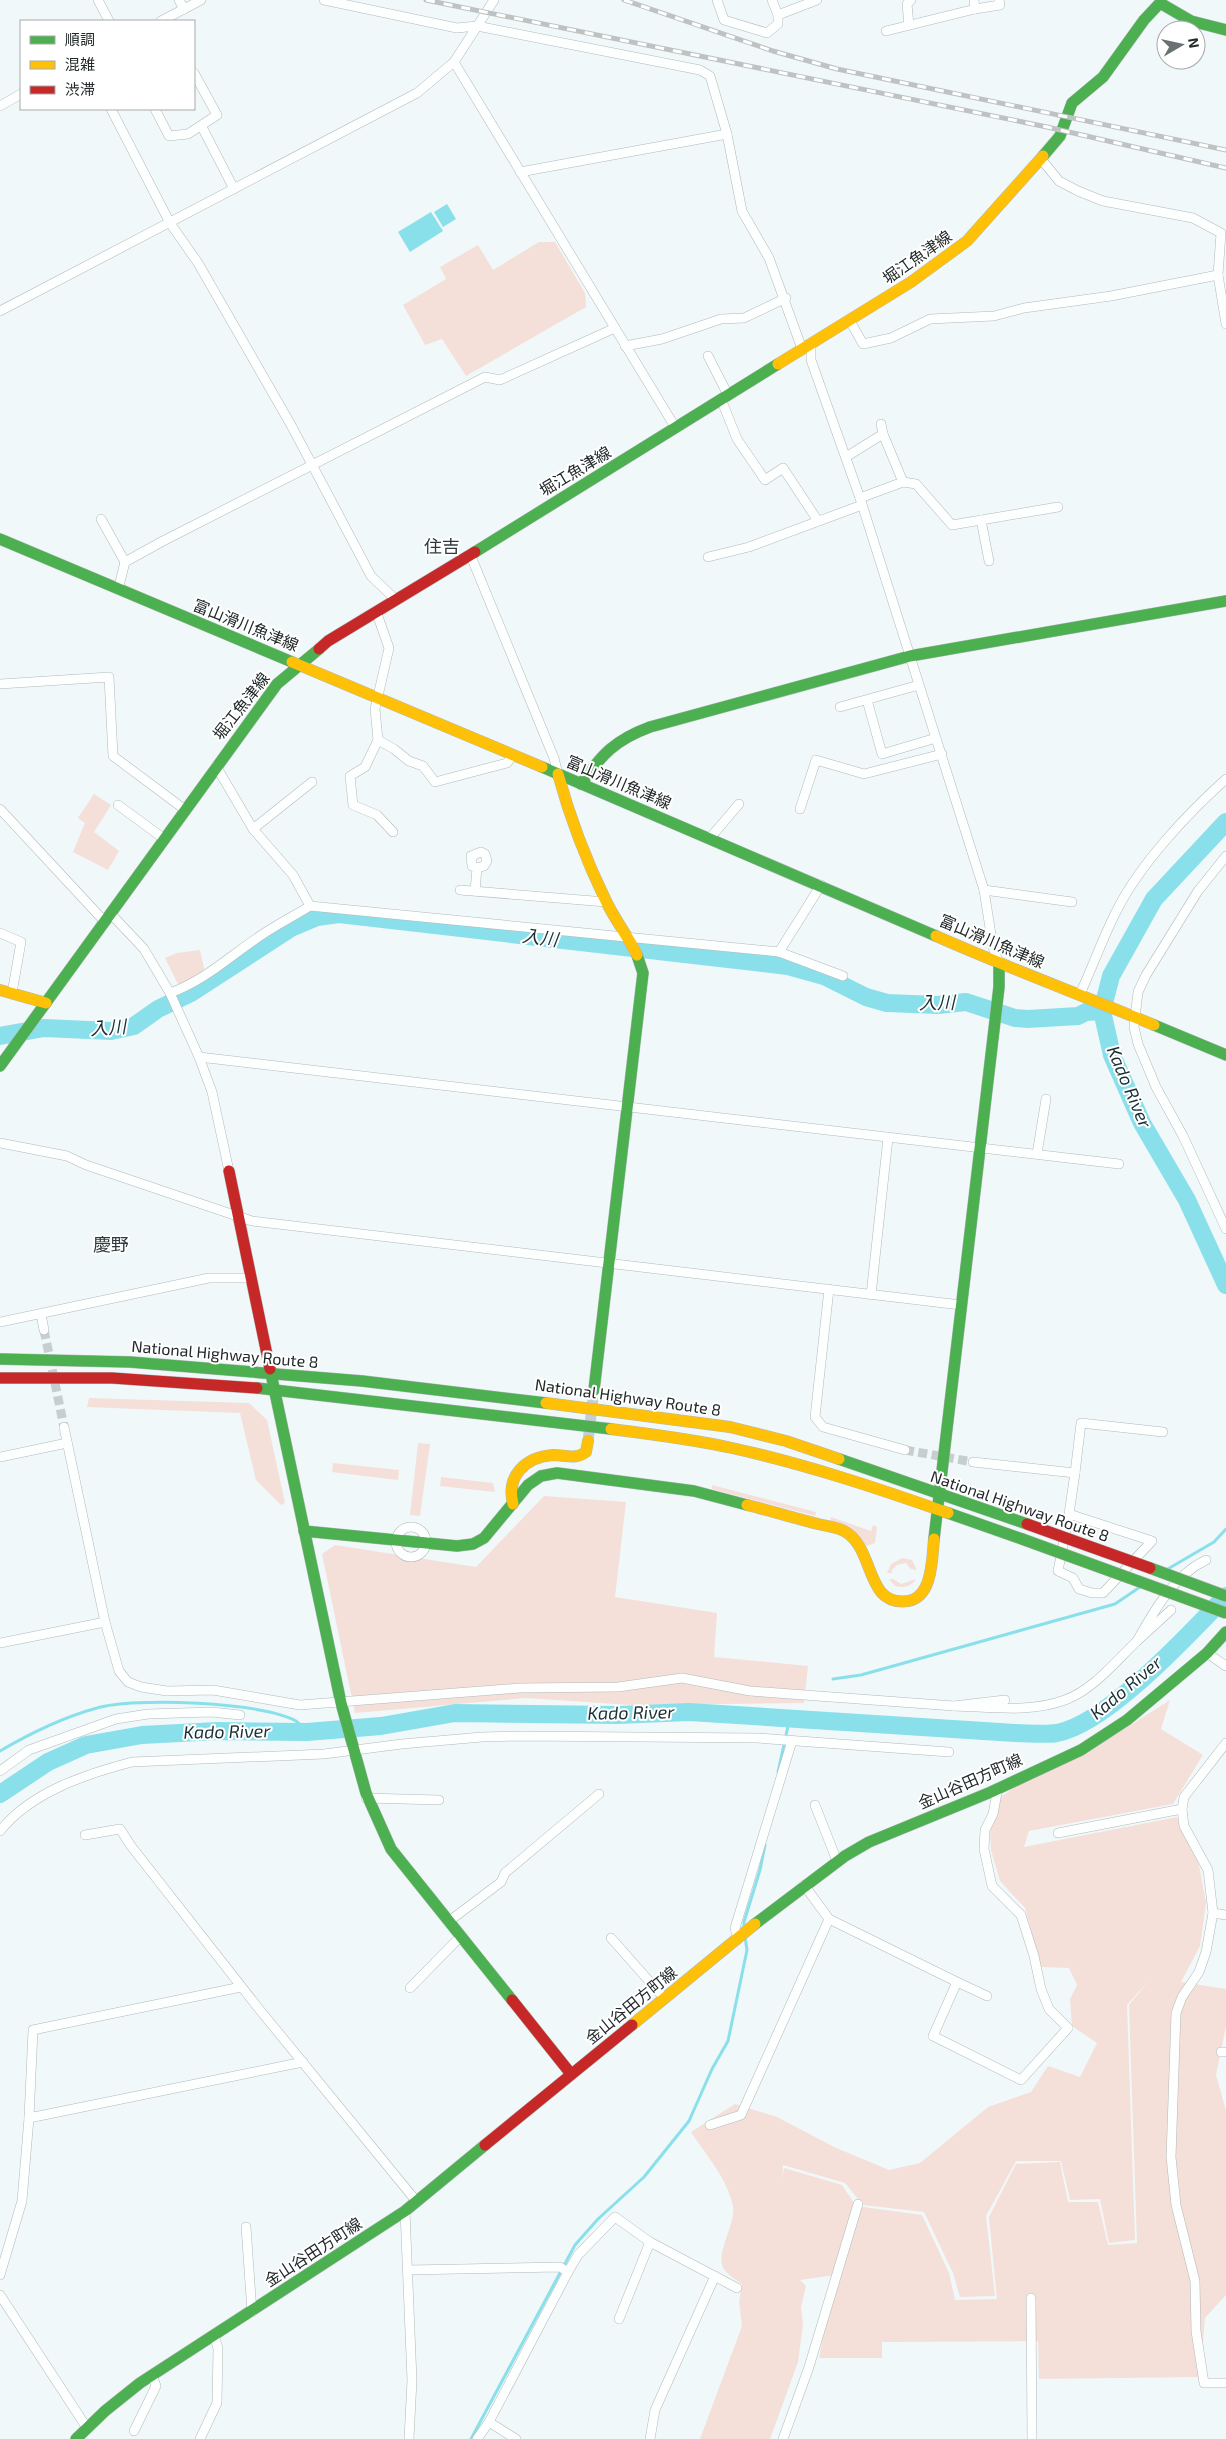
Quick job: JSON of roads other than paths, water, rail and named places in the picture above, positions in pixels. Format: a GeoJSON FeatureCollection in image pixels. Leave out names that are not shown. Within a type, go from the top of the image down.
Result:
{"type":"FeatureCollection","features":[{"type":"Feature","properties":{"kind":"main road","name":"堀江魚津線"},"geometry":{"type":"LineString","coordinates":[[0,1066],[108,918],[184,809],[277,684],[299,664],[328,641],[376,611],[624,461],[675,427],[911,282],[967,241],[1063,133],[1069,110],[1076,98],[1093,88],[1148,13],[1160,1],[1191,21],[1226,30]]}},
{"type":"Feature","properties":{"kind":"main road","name":"富山滑川魚津線"},"geometry":{"type":"LineString","coordinates":[[0,539],[821,885],[1000,964],[1084,995],[1226,1055]]}},
{"type":"Feature","properties":{"kind":"main road"},"geometry":{"type":"LineString","coordinates":[[581,784],[602,753],[624,735],[910,656],[1226,601]]}},
{"type":"Feature","properties":{"kind":"main road"},"geometry":{"type":"LineString","coordinates":[[558,774],[564,797],[606,902],[629,938],[643,973],[594,1390]]}},
{"type":"Feature","properties":{"kind":"main road"},"geometry":{"type":"LineString","coordinates":[[304,1531],[457,1546],[473,1544],[484,1538],[528,1485],[541,1476],[557,1472],[694,1491],[844,1531],[858,1543],[867,1558],[877,1589],[886,1598],[900,1602],[913,1600],[922,1593],[929,1579],[938,1510],[979,1148],[1000,987],[1000,964]]}},
{"type":"Feature","properties":{"kind":"main road"},"geometry":{"type":"LineString","coordinates":[[6,991],[46,1003]]}},
{"type":"Feature","properties":{"kind":"main road"},"geometry":{"type":"LineString","coordinates":[[230,1171],[250,1278],[304,1531],[353,1750],[366,1798],[377,1825],[391,1849],[571,2074]]}},
{"type":"Feature","properties":{"kind":"main road","name":"National Highway Route 8"},"geometry":{"type":"LineString","coordinates":[[0,1360],[130,1362],[362,1381],[620,1410],[730,1427],[786,1442],[939,1494],[1226,1596]]}},
{"type":"Feature","properties":{"kind":"main road","name":"National Highway Route 8"},"geometry":{"type":"LineString","coordinates":[[0,1378],[118,1379],[365,1397],[728,1446],[834,1476],[938,1510],[1226,1613]]}},
{"type":"Feature","properties":{"kind":"main road"},"geometry":{"type":"LineString","coordinates":[[513,1504],[509,1493],[510,1482],[522,1466],[535,1459],[549,1455],[579,1457],[586,1452],[588,1441]]}},
{"type":"Feature","properties":{"kind":"main road","name":"金山谷田方町線"},"geometry":{"type":"LineString","coordinates":[[76,2439],[104,2411],[152,2375],[252,2312],[417,2202],[748,1930],[837,1861],[869,1842],[998,1788],[1081,1750],[1127,1720],[1207,1652],[1226,1632]]}},
{"type":"Feature","properties":{"kind":"street"},"geometry":{"type":"LineString","coordinates":[[98,0],[108,20]]}},
{"type":"Feature","properties":{"kind":"street"},"geometry":{"type":"LineString","coordinates":[[179,0],[184,9]]}},
{"type":"Feature","properties":{"kind":"street"},"geometry":{"type":"LineString","coordinates":[[165,20],[201,0]]}},
{"type":"Feature","properties":{"kind":"street"},"geometry":{"type":"LineString","coordinates":[[324,0],[457,28],[477,26],[700,70],[710,76],[727,134],[742,211],[769,258],[807,346],[861,501],[984,890],[993,947],[1000,964]]}},
{"type":"Feature","properties":{"kind":"street"},"geometry":{"type":"LineString","coordinates":[[0,312],[418,93],[454,62],[494,0]]}},
{"type":"Feature","properties":{"kind":"street"},"geometry":{"type":"LineString","coordinates":[[717,0],[724,20],[767,33],[778,24],[778,15],[772,0]]}},
{"type":"Feature","properties":{"kind":"street"},"geometry":{"type":"LineString","coordinates":[[778,15],[817,0]]}},
{"type":"Feature","properties":{"kind":"street"},"geometry":{"type":"LineString","coordinates":[[909,25],[907,4],[911,0]]}},
{"type":"Feature","properties":{"kind":"street"},"geometry":{"type":"LineString","coordinates":[[886,31],[975,5],[1000,5],[999,0]]}},
{"type":"Feature","properties":{"kind":"street"},"geometry":{"type":"LineString","coordinates":[[454,62],[675,427]]}},
{"type":"Feature","properties":{"kind":"street"},"geometry":{"type":"LineString","coordinates":[[156,110],[170,136],[188,134],[202,127],[217,115],[195,75]]}},
{"type":"Feature","properties":{"kind":"street"},"geometry":{"type":"LineString","coordinates":[[0,106],[20,95]]}},
{"type":"Feature","properties":{"kind":"street"},"geometry":{"type":"LineString","coordinates":[[112,110],[170,223],[198,263],[291,425],[311,466],[371,576],[395,600]]}},
{"type":"Feature","properties":{"kind":"street"},"geometry":{"type":"LineString","coordinates":[[202,127],[234,189]]}},
{"type":"Feature","properties":{"kind":"street"},"geometry":{"type":"LineString","coordinates":[[520,172],[727,134]]}},
{"type":"Feature","properties":{"kind":"street"},"geometry":{"type":"LineString","coordinates":[[1041,158],[1059,181],[1078,191],[1103,201],[1193,218],[1224,234],[1218,275],[1226,324]]}},
{"type":"Feature","properties":{"kind":"street"},"geometry":{"type":"LineString","coordinates":[[850,320],[863,344],[891,338],[930,319],[994,316],[1024,308],[1111,296],[1218,275]]}},
{"type":"Feature","properties":{"kind":"street"},"geometry":{"type":"LineString","coordinates":[[625,346],[662,339],[721,319],[744,318],[786,298]]}},
{"type":"Feature","properties":{"kind":"street"},"geometry":{"type":"LineString","coordinates":[[124,562],[485,377],[500,380],[614,328]]}},
{"type":"Feature","properties":{"kind":"street"},"geometry":{"type":"LineString","coordinates":[[708,356],[724,397],[737,439],[765,480],[782,468],[818,521]]}},
{"type":"Feature","properties":{"kind":"street"},"geometry":{"type":"LineString","coordinates":[[881,424],[883,434],[903,482]]}},
{"type":"Feature","properties":{"kind":"street"},"geometry":{"type":"LineString","coordinates":[[846,457],[883,434]]}},
{"type":"Feature","properties":{"kind":"street"},"geometry":{"type":"LineString","coordinates":[[708,557],[749,546],[818,521],[903,482],[916,484],[952,526],[1058,507]]}},
{"type":"Feature","properties":{"kind":"street"},"geometry":{"type":"LineString","coordinates":[[101,519],[124,562],[118,590]]}},
{"type":"Feature","properties":{"kind":"street"},"geometry":{"type":"LineString","coordinates":[[981,520],[989,561]]}},
{"type":"Feature","properties":{"kind":"street"},"geometry":{"type":"LineString","coordinates":[[470,554],[554,758],[558,774]]}},
{"type":"Feature","properties":{"kind":"street"},"geometry":{"type":"LineString","coordinates":[[376,611],[389,648],[375,709],[378,740],[365,767],[350,776],[353,805],[376,815],[393,832]]}},
{"type":"Feature","properties":{"kind":"street"},"geometry":{"type":"LineString","coordinates":[[0,684],[109,677],[113,756],[184,809]]}},
{"type":"Feature","properties":{"kind":"street"},"geometry":{"type":"LineString","coordinates":[[840,707],[919,685]]}},
{"type":"Feature","properties":{"kind":"street"},"geometry":{"type":"LineString","coordinates":[[867,700],[882,754],[936,738]]}},
{"type":"Feature","properties":{"kind":"street"},"geometry":{"type":"LineString","coordinates":[[378,740],[394,749],[409,761],[423,766],[435,782],[507,762],[513,755]]}},
{"type":"Feature","properties":{"kind":"street"},"geometry":{"type":"LineString","coordinates":[[800,809],[816,760],[864,774],[942,754]]}},
{"type":"Feature","properties":{"kind":"street"},"geometry":{"type":"LineString","coordinates":[[216,766],[254,829],[293,875],[310,906]]}},
{"type":"Feature","properties":{"kind":"street"},"geometry":{"type":"LineString","coordinates":[[1084,995],[1117,909],[1145,867],[1200,802],[1226,779]]}},
{"type":"Feature","properties":{"kind":"street"},"geometry":{"type":"LineString","coordinates":[[254,829],[312,782]]}},
{"type":"Feature","properties":{"kind":"street"},"geometry":{"type":"LineString","coordinates":[[710,838],[739,804]]}},
{"type":"Feature","properties":{"kind":"street"},"geometry":{"type":"LineString","coordinates":[[118,805],[164,838]]}},
{"type":"Feature","properties":{"kind":"street"},"geometry":{"type":"LineString","coordinates":[[0,809],[108,918],[144,949],[170,993],[199,1058],[212,1092],[230,1171]]}},
{"type":"Feature","properties":{"kind":"street"},"geometry":{"type":"LineString","coordinates":[[1226,856],[1198,891],[1146,975],[1138,992],[1134,1016],[1134,1027],[1138,1044],[1226,1229]]}},
{"type":"Feature","properties":{"kind":"street"},"geometry":{"type":"LineString","coordinates":[[475,891],[477,868]]}},
{"type":"Feature","properties":{"kind":"street"},"geometry":{"type":"LineString","coordinates":[[779,952],[821,885]]}},
{"type":"Feature","properties":{"kind":"street"},"geometry":{"type":"LineString","coordinates":[[460,890],[606,902]]}},
{"type":"Feature","properties":{"kind":"street"},"geometry":{"type":"LineString","coordinates":[[984,890],[1072,902]]}},
{"type":"Feature","properties":{"kind":"street"},"geometry":{"type":"LineString","coordinates":[[170,993],[187,987],[205,976],[262,935],[310,906],[779,952],[843,976]]}},
{"type":"Feature","properties":{"kind":"street"},"geometry":{"type":"LineString","coordinates":[[0,933],[21,942],[6,991]]}},
{"type":"Feature","properties":{"kind":"street"},"geometry":{"type":"LineString","coordinates":[[199,1058],[1119,1164]]}},
{"type":"Feature","properties":{"kind":"street"},"geometry":{"type":"LineString","coordinates":[[1037,1154],[1046,1099]]}},
{"type":"Feature","properties":{"kind":"street"},"geometry":{"type":"LineString","coordinates":[[871,1295],[888,1138]]}},
{"type":"Feature","properties":{"kind":"street"},"geometry":{"type":"LineString","coordinates":[[0,1144],[67,1156],[86,1165],[252,1221],[961,1305]]}},
{"type":"Feature","properties":{"kind":"street"},"geometry":{"type":"LineString","coordinates":[[0,1322],[209,1278],[250,1278]]}},
{"type":"Feature","properties":{"kind":"street"},"geometry":{"type":"LineString","coordinates":[[829,1289],[814,1417],[823,1427],[905,1450]]}},
{"type":"Feature","properties":{"kind":"street"},"geometry":{"type":"LineString","coordinates":[[41,1314],[44,1330]]}},
{"type":"Feature","properties":{"kind":"street"},"geometry":{"type":"LineString","coordinates":[[1070,1514],[1152,1542],[1103,1594],[1079,1589],[1073,1578],[1058,1571],[1070,1514],[1081,1423],[1163,1432]]}},
{"type":"Feature","properties":{"kind":"street"},"geometry":{"type":"LineString","coordinates":[[64,1427],[105,1622],[119,1671],[128,1682],[141,1687],[167,1691],[213,1690],[300,1705],[520,1688],[618,1687],[682,1678],[750,1691],[954,1706],[1034,1708],[1067,1700],[1087,1687],[1171,1610]]}},
{"type":"Feature","properties":{"kind":"street"},"geometry":{"type":"LineString","coordinates":[[0,1457],[67,1443]]}},
{"type":"Feature","properties":{"kind":"street"},"geometry":{"type":"LineString","coordinates":[[973,1462],[1075,1473]]}},
{"type":"Feature","properties":{"kind":"street"},"geometry":{"type":"LineString","coordinates":[[1136,1642],[1157,1606],[1190,1567],[1206,1560]]}},
{"type":"Feature","properties":{"kind":"street"},"geometry":{"type":"LineString","coordinates":[[0,1643],[105,1622]]}},
{"type":"Feature","properties":{"kind":"street"},"geometry":{"type":"LineString","coordinates":[[1207,1652],[1226,1666]]}},
{"type":"Feature","properties":{"kind":"street"},"geometry":{"type":"LineString","coordinates":[[954,1706],[1006,1700]]}},
{"type":"Feature","properties":{"kind":"street"},"geometry":{"type":"LineString","coordinates":[[0,1771],[29,1750],[116,1719],[148,1714],[211,1712],[240,1715]]}},
{"type":"Feature","properties":{"kind":"street"},"geometry":{"type":"LineString","coordinates":[[0,1831],[5,1824],[42,1796],[102,1770],[132,1762],[353,1750],[492,1737],[757,1738],[949,1752]]}},
{"type":"Feature","properties":{"kind":"street"},"geometry":{"type":"LineString","coordinates":[[738,1939],[735,1928],[792,1742]]}},
{"type":"Feature","properties":{"kind":"street"},"geometry":{"type":"LineString","coordinates":[[1226,1743],[1184,1797],[1182,1809],[1184,1826],[1208,1870],[1213,1913],[1206,1952],[1199,1972],[1182,1997],[1176,2013],[1173,2042],[1171,2157],[1176,2205],[1195,2281],[1196,2331],[1204,2383],[1226,2383]]}},
{"type":"Feature","properties":{"kind":"street"},"geometry":{"type":"LineString","coordinates":[[957,1982],[933,2036],[1021,2080],[1068,2028],[1049,2010],[1040,1989],[1021,1915],[992,1886],[984,1849],[985,1830],[993,1814],[998,1788]]}},
{"type":"Feature","properties":{"kind":"street"},"geometry":{"type":"LineString","coordinates":[[448,1922],[501,1882],[505,1873],[599,1794]]}},
{"type":"Feature","properties":{"kind":"street"},"geometry":{"type":"LineString","coordinates":[[366,1798],[438,1800]]}},
{"type":"Feature","properties":{"kind":"street"},"geometry":{"type":"LineString","coordinates":[[815,1805],[837,1861]]}},
{"type":"Feature","properties":{"kind":"street"},"geometry":{"type":"LineString","coordinates":[[1058,1832],[1182,1809]]}},
{"type":"Feature","properties":{"kind":"street"},"geometry":{"type":"LineString","coordinates":[[84,1835],[120,1829],[131,1846],[241,1986],[417,2202]]}},
{"type":"Feature","properties":{"kind":"street"},"geometry":{"type":"LineString","coordinates":[[804,1885],[829,1919],[987,1996]]}},
{"type":"Feature","properties":{"kind":"street"},"geometry":{"type":"LineString","coordinates":[[1213,1913],[1226,1915]]}},
{"type":"Feature","properties":{"kind":"street"},"geometry":{"type":"LineString","coordinates":[[710,2124],[741,2115],[829,1919]]}},
{"type":"Feature","properties":{"kind":"street"},"geometry":{"type":"LineString","coordinates":[[410,1988],[460,1937]]}},
{"type":"Feature","properties":{"kind":"street"},"geometry":{"type":"LineString","coordinates":[[611,1938],[665,1999]]}},
{"type":"Feature","properties":{"kind":"street"},"geometry":{"type":"LineString","coordinates":[[0,2275],[22,2201],[29,2118],[33,2030],[241,1986]]}},
{"type":"Feature","properties":{"kind":"street"},"geometry":{"type":"LineString","coordinates":[[29,2118],[303,2062]]}},
{"type":"Feature","properties":{"kind":"street"},"geometry":{"type":"LineString","coordinates":[[783,2439],[809,2367],[858,2204]]}},
{"type":"Feature","properties":{"kind":"street"},"geometry":{"type":"LineString","coordinates":[[405,2211],[412,2380],[409,2439]]}},
{"type":"Feature","properties":{"kind":"street"},"geometry":{"type":"LineString","coordinates":[[477,2439],[489,2422],[578,2255],[614,2217],[650,2242],[737,2288]]}},
{"type":"Feature","properties":{"kind":"street"},"geometry":{"type":"LineString","coordinates":[[246,2227],[252,2312]]}},
{"type":"Feature","properties":{"kind":"street"},"geometry":{"type":"LineString","coordinates":[[619,2319],[650,2242]]}},
{"type":"Feature","properties":{"kind":"street"},"geometry":{"type":"LineString","coordinates":[[408,2270],[560,2267],[568,2272]]}},
{"type":"Feature","properties":{"kind":"street"},"geometry":{"type":"LineString","coordinates":[[650,2439],[655,2410],[715,2276]]}},
{"type":"Feature","properties":{"kind":"street"},"geometry":{"type":"LineString","coordinates":[[0,2295],[87,2428]]}},
{"type":"Feature","properties":{"kind":"street"},"geometry":{"type":"LineString","coordinates":[[1031,2298],[1032,2439]]}},
{"type":"Feature","properties":{"kind":"street"},"geometry":{"type":"LineString","coordinates":[[200,2439],[217,2403],[218,2348],[214,2336]]}},
{"type":"Feature","properties":{"kind":"street"},"geometry":{"type":"LineString","coordinates":[[134,2431],[156,2386],[152,2375]]}},
{"type":"Feature","properties":{"kind":"street"},"geometry":{"type":"LineString","coordinates":[[489,2422],[516,2439]]}},
{"type":"Feature","properties":{"kind":"water"},"geometry":{"type":"Polygon","coordinates":[[[447,204],[456,219],[443,227],[434,212],[447,204]]]}},
{"type":"Feature","properties":{"kind":"water"},"geometry":{"type":"Polygon","coordinates":[[[431,212],[443,231],[410,252],[398,232],[431,212]]]}},
{"type":"Feature","properties":{"kind":"waterway","name":"Kado River"},"geometry":{"type":"LineString","coordinates":[[1226,822],[1154,899],[1111,976],[1102,1011],[1112,1055],[1142,1123],[1187,1200],[1226,1285]]}},
{"type":"Feature","properties":{"kind":"waterway","name":"入川"},"geometry":{"type":"LineString","coordinates":[[0,1036],[44,1028],[111,1031],[134,1026],[158,1009],[191,993],[291,928],[317,917],[339,914],[788,966],[824,976],[866,997],[887,1003],[938,1005],[966,1002],[1015,1018],[1028,1019],[1078,1016],[1086,1012],[1102,1011]]}},
{"type":"Feature","properties":{"kind":"waterway"},"geometry":{"type":"LineString","coordinates":[[1166,1570],[1214,1542],[1226,1529]]}},
{"type":"Feature","properties":{"kind":"waterway"},"geometry":{"type":"LineString","coordinates":[[833,1679],[861,1675],[1115,1604],[1140,1587]]}},
{"type":"Feature","properties":{"kind":"waterway","name":"Kado River"},"geometry":{"type":"LineString","coordinates":[[0,1794],[48,1762],[86,1745],[142,1735],[218,1731],[307,1732],[381,1726],[455,1713],[618,1715],[689,1712],[1015,1733],[1057,1733],[1077,1726],[1123,1696],[1169,1654],[1226,1596]]}},
{"type":"Feature","properties":{"kind":"waterway"},"geometry":{"type":"LineString","coordinates":[[0,1751],[47,1726],[72,1716],[97,1708],[139,1703],[198,1703],[256,1709],[296,1721],[307,1732]]}},
{"type":"Feature","properties":{"kind":"waterway"},"geometry":{"type":"LineString","coordinates":[[778,1772],[790,1717]]}},
{"type":"Feature","properties":{"kind":"waterway"},"geometry":{"type":"LineString","coordinates":[[744,1928],[765,1845]]}},
{"type":"Feature","properties":{"kind":"waterway"},"geometry":{"type":"LineString","coordinates":[[471,2439],[575,2245],[598,2219],[644,2177],[689,2121],[712,2069],[728,2041],[747,1950],[745,1937]]}},
{"type":"Feature","properties":{"kind":"tunnel"},"geometry":{"type":"LineString","coordinates":[[44,1330],[64,1427]]}},
{"type":"Feature","properties":{"kind":"tunnel"},"geometry":{"type":"LineString","coordinates":[[588,1441],[594,1390]]}},
{"type":"Feature","properties":{"kind":"tunnel"},"geometry":{"type":"LineString","coordinates":[[905,1450],[973,1462]]}},
{"type":"Feature","properties":{"kind":"railway"},"geometry":{"type":"LineString","coordinates":[[426,0],[1047,127],[1226,168]]}},
{"type":"Feature","properties":{"kind":"railway"},"geometry":{"type":"LineString","coordinates":[[624,0],[773,51],[837,69],[1226,150]]}},
{"type":"Feature","properties":{"kind":"district","name":"住吉"},"geometry":{"type":"Point","coordinates":[442,547]}},
{"type":"Feature","properties":{"kind":"district","name":"慶野"},"geometry":{"type":"Point","coordinates":[111,1245]}}]}
